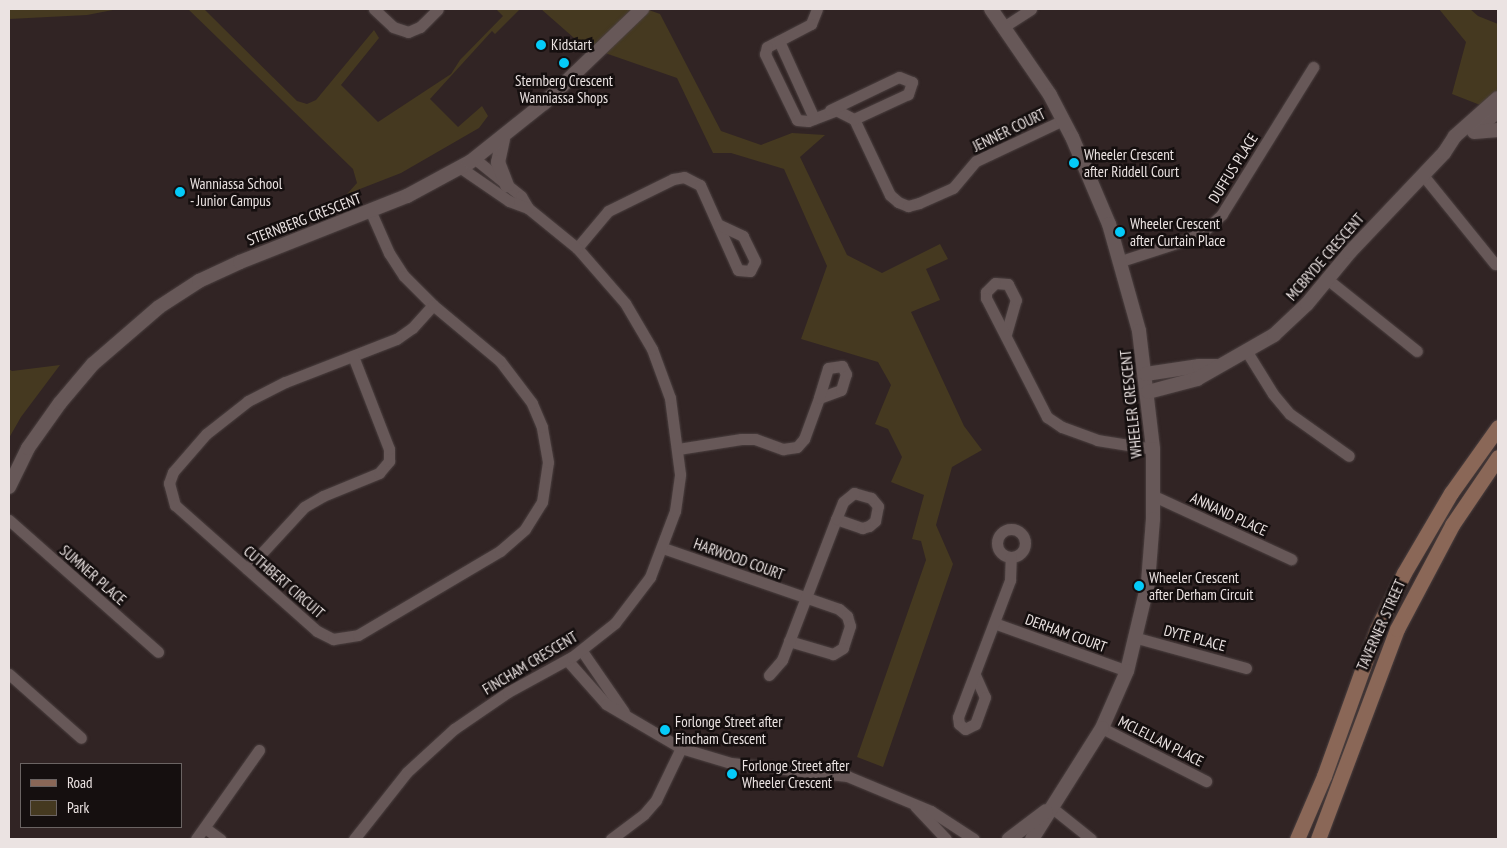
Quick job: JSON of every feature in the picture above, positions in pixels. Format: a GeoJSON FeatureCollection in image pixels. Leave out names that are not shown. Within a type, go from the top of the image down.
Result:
{"type":"FeatureCollection","features":[{"type":"Feature","properties":{"kind":"main road","name":"TAVERNER STREET"},"geometry":{"type":"LineString","coordinates":[[1297,839],[1324,776],[1374,637],[1404,573],[1451,493],[1498,427]]}},
{"type":"Feature","properties":{"kind":"main road","name":"TAVERNER STREET"},"geometry":{"type":"LineString","coordinates":[[1318,839],[1397,629],[1452,525],[1498,457]]}},
{"type":"Feature","properties":{"kind":"street"},"geometry":{"type":"LineString","coordinates":[[374,9],[392,27],[408,32],[420,27],[438,9]]}},
{"type":"Feature","properties":{"kind":"street","name":"STERNBERG CRESCENT"},"geometry":{"type":"LineString","coordinates":[[9,487],[28,448],[56,408],[93,364],[125,334],[199,281],[261,252],[370,210],[460,168],[475,159],[503,139],[642,9]]}},
{"type":"Feature","properties":{"kind":"street"},"geometry":{"type":"LineString","coordinates":[[817,9],[811,24],[767,47],[765,54],[791,110],[801,122],[827,112],[898,77],[912,82],[908,94],[854,119],[842,111],[827,112]]}},
{"type":"Feature","properties":{"kind":"street","name":"WHEELER CRESCENT"},"geometry":{"type":"LineString","coordinates":[[991,9],[1005,26],[1063,120],[1096,189],[1121,261],[1146,374],[1153,449],[1154,496],[1148,583],[1137,638],[1127,671],[1102,728],[1032,839]]}},
{"type":"Feature","properties":{"kind":"street"},"geometry":{"type":"LineString","coordinates":[[1005,26],[1031,9]]}},
{"type":"Feature","properties":{"kind":"street"},"geometry":{"type":"LineString","coordinates":[[778,41],[814,118]]}},
{"type":"Feature","properties":{"kind":"street","name":"DUFFUS PLACE"},"geometry":{"type":"LineString","coordinates":[[1121,261],[1186,240],[1202,232],[1222,214],[1313,67]]}},
{"type":"Feature","properties":{"kind":"street","name":"MCBRYDE CRESCENT"},"geometry":{"type":"LineString","coordinates":[[1148,392],[1197,379],[1217,366],[1247,352],[1297,315],[1422,174],[1444,153],[1474,132],[1497,104]]}},
{"type":"Feature","properties":{"kind":"street","name":"MCBRYDE CRESCENT"},"geometry":{"type":"LineString","coordinates":[[1444,153],[1455,136],[1497,104]]}},
{"type":"Feature","properties":{"kind":"street","name":"JENNER COURT"},"geometry":{"type":"LineString","coordinates":[[854,119],[890,195],[908,206],[953,188],[976,161],[1063,120]]}},
{"type":"Feature","properties":{"kind":"street"},"geometry":{"type":"LineString","coordinates":[[1474,132],[1498,130]]}},
{"type":"Feature","properties":{"kind":"street"},"geometry":{"type":"LineString","coordinates":[[503,139],[498,162],[506,185]]}},
{"type":"Feature","properties":{"kind":"street","name":"FINCHAM CRESCENT"},"geometry":{"type":"LineString","coordinates":[[354,839],[407,772],[454,729],[508,692],[582,651],[614,623],[636,597],[663,548],[676,503],[678,449],[665,384],[652,349],[625,302],[576,248],[528,208],[520,196],[475,159]]}},
{"type":"Feature","properties":{"kind":"street","name":"FINCHAM CRESCENT"},"geometry":{"type":"LineString","coordinates":[[460,168],[509,201],[528,208]]}},
{"type":"Feature","properties":{"kind":"street"},"geometry":{"type":"LineString","coordinates":[[1422,174],[1495,264]]}},
{"type":"Feature","properties":{"kind":"street"},"geometry":{"type":"LineString","coordinates":[[576,248],[608,212],[679,178],[692,179],[700,185],[719,225]]}},
{"type":"Feature","properties":{"kind":"street","name":"CUTHBERT CIRCUIT"},"geometry":{"type":"LineString","coordinates":[[370,210],[389,253],[404,276],[433,305],[500,360],[532,403],[542,427],[548,462],[548,482],[532,520],[500,551],[358,635],[343,639],[324,636],[175,505],[170,494],[173,472],[206,434],[248,401],[396,339],[412,328],[433,305]]}},
{"type":"Feature","properties":{"kind":"street"},"geometry":{"type":"LineString","coordinates":[[1327,279],[1417,351]]}},
{"type":"Feature","properties":{"kind":"street"},"geometry":{"type":"LineString","coordinates":[[1006,334],[1041,408],[1056,425],[1097,440],[1153,449]]}},
{"type":"Feature","properties":{"kind":"street"},"geometry":{"type":"LineString","coordinates":[[1247,352],[1273,394],[1290,414],[1349,456]]}},
{"type":"Feature","properties":{"kind":"street"},"geometry":{"type":"LineString","coordinates":[[247,570],[304,508],[322,496],[379,473],[389,460],[389,450],[353,356]]}},
{"type":"Feature","properties":{"kind":"street","name":"MCBRYDE CRESCENT"},"geometry":{"type":"LineString","coordinates":[[1146,374],[1217,366]]}},
{"type":"Feature","properties":{"kind":"street"},"geometry":{"type":"LineString","coordinates":[[678,449],[741,439],[792,449],[804,440],[819,398]]}},
{"type":"Feature","properties":{"kind":"street","name":"ANNAND PLACE"},"geometry":{"type":"LineString","coordinates":[[1154,496],[1291,560]]}},
{"type":"Feature","properties":{"kind":"street"},"geometry":{"type":"LineString","coordinates":[[769,675],[782,660],[836,519]]}},
{"type":"Feature","properties":{"kind":"street","name":"SUMNER PLACE"},"geometry":{"type":"LineString","coordinates":[[9,520],[158,652]]}},
{"type":"Feature","properties":{"kind":"street","name":"HARWOOD COURT"},"geometry":{"type":"LineString","coordinates":[[663,548],[804,599],[839,609],[847,616],[850,626],[840,651],[825,654],[789,641]]}},
{"type":"Feature","properties":{"kind":"street"},"geometry":{"type":"LineString","coordinates":[[975,675],[1010,580],[1011,557]]}},
{"type":"Feature","properties":{"kind":"street","name":"DERHAM COURT"},"geometry":{"type":"LineString","coordinates":[[994,623],[1127,671]]}},
{"type":"Feature","properties":{"kind":"street","name":"DYTE PLACE"},"geometry":{"type":"LineString","coordinates":[[1137,638],[1246,668]]}},
{"type":"Feature","properties":{"kind":"street"},"geometry":{"type":"LineString","coordinates":[[582,651],[624,712]]}},
{"type":"Feature","properties":{"kind":"street"},"geometry":{"type":"LineString","coordinates":[[567,660],[606,704],[624,712],[681,748],[731,763],[818,770],[858,779],[931,810],[974,839]]}},
{"type":"Feature","properties":{"kind":"street"},"geometry":{"type":"LineString","coordinates":[[9,674],[82,738]]}},
{"type":"Feature","properties":{"kind":"street","name":"MCLELLAN PLACE"},"geometry":{"type":"LineString","coordinates":[[1102,728],[1206,781]]}},
{"type":"Feature","properties":{"kind":"street"},"geometry":{"type":"LineString","coordinates":[[611,839],[656,800],[681,748]]}},
{"type":"Feature","properties":{"kind":"street"},"geometry":{"type":"LineString","coordinates":[[196,839],[259,750]]}},
{"type":"Feature","properties":{"kind":"street"},"geometry":{"type":"LineString","coordinates":[[912,803],[946,839]]}},
{"type":"Feature","properties":{"kind":"street"},"geometry":{"type":"LineString","coordinates":[[1051,807],[1091,839]]}},
{"type":"Feature","properties":{"kind":"street","name":"WHEELER CRESCENT"},"geometry":{"type":"LineString","coordinates":[[1008,839],[1051,807]]}},
{"type":"Feature","properties":{"kind":"street"},"geometry":{"type":"LineString","coordinates":[[205,828],[220,839]]}},
{"type":"Feature","properties":{"kind":"green space"},"geometry":{"type":"Polygon","coordinates":[[[9,9],[118,9],[87,15],[9,19],[9,9]]]}},
{"type":"Feature","properties":{"kind":"green space"},"geometry":{"type":"Polygon","coordinates":[[[188,9],[204,9],[297,101],[307,104],[316,100],[374,30],[379,38],[341,85],[378,122],[451,74],[460,60],[503,16],[496,9],[520,9],[495,34],[492,31],[430,99],[458,127],[482,106],[488,116],[479,128],[401,173],[347,194],[357,183],[353,169],[188,9]]]}},
{"type":"Feature","properties":{"kind":"green space"},"geometry":{"type":"Polygon","coordinates":[[[541,9],[646,9],[660,14],[721,131],[761,145],[792,133],[825,135],[800,157],[847,255],[882,273],[940,244],[948,259],[926,269],[940,300],[911,312],[964,426],[982,450],[952,467],[936,525],[953,564],[883,767],[857,757],[926,560],[921,541],[912,539],[924,495],[891,482],[902,457],[888,429],[875,424],[891,385],[878,362],[801,339],[827,266],[784,169],[731,153],[713,153],[677,78],[582,45],[541,9]]]}},
{"type":"Feature","properties":{"kind":"green space"},"geometry":{"type":"Polygon","coordinates":[[[1439,9],[1470,9],[1478,16],[1498,24],[1498,112],[1452,94],[1466,42],[1439,9]]]}},
{"type":"Feature","properties":{"kind":"green space"},"geometry":{"type":"Polygon","coordinates":[[[60,365],[21,417],[9,438],[9,369],[12,371],[60,365]]]}},
{"type":"Feature","properties":{"kind":"place","name":"Kidstart"},"geometry":{"type":"Point","coordinates":[541,45]}},
{"type":"Feature","properties":{"kind":"place","name":"Sternberg Crescent Wanniassa Shops"},"geometry":{"type":"Point","coordinates":[564,63]}},
{"type":"Feature","properties":{"kind":"place","name":"Wheeler Crescent after Riddell Court"},"geometry":{"type":"Point","coordinates":[1074,163]}},
{"type":"Feature","properties":{"kind":"place","name":"Wanniassa School - Junior Campus"},"geometry":{"type":"Point","coordinates":[180,192]}},
{"type":"Feature","properties":{"kind":"place","name":"Wheeler Crescent after Curtain Place"},"geometry":{"type":"Point","coordinates":[1120,232]}},
{"type":"Feature","properties":{"kind":"place","name":"Wheeler Crescent after Derham Circuit"},"geometry":{"type":"Point","coordinates":[1139,586]}},
{"type":"Feature","properties":{"kind":"place","name":"Forlonge Street after Fincham Crescent"},"geometry":{"type":"Point","coordinates":[665,730]}},
{"type":"Feature","properties":{"kind":"place","name":"Forlonge Street after Wheeler Crescent"},"geometry":{"type":"Point","coordinates":[732,774]}}]}
